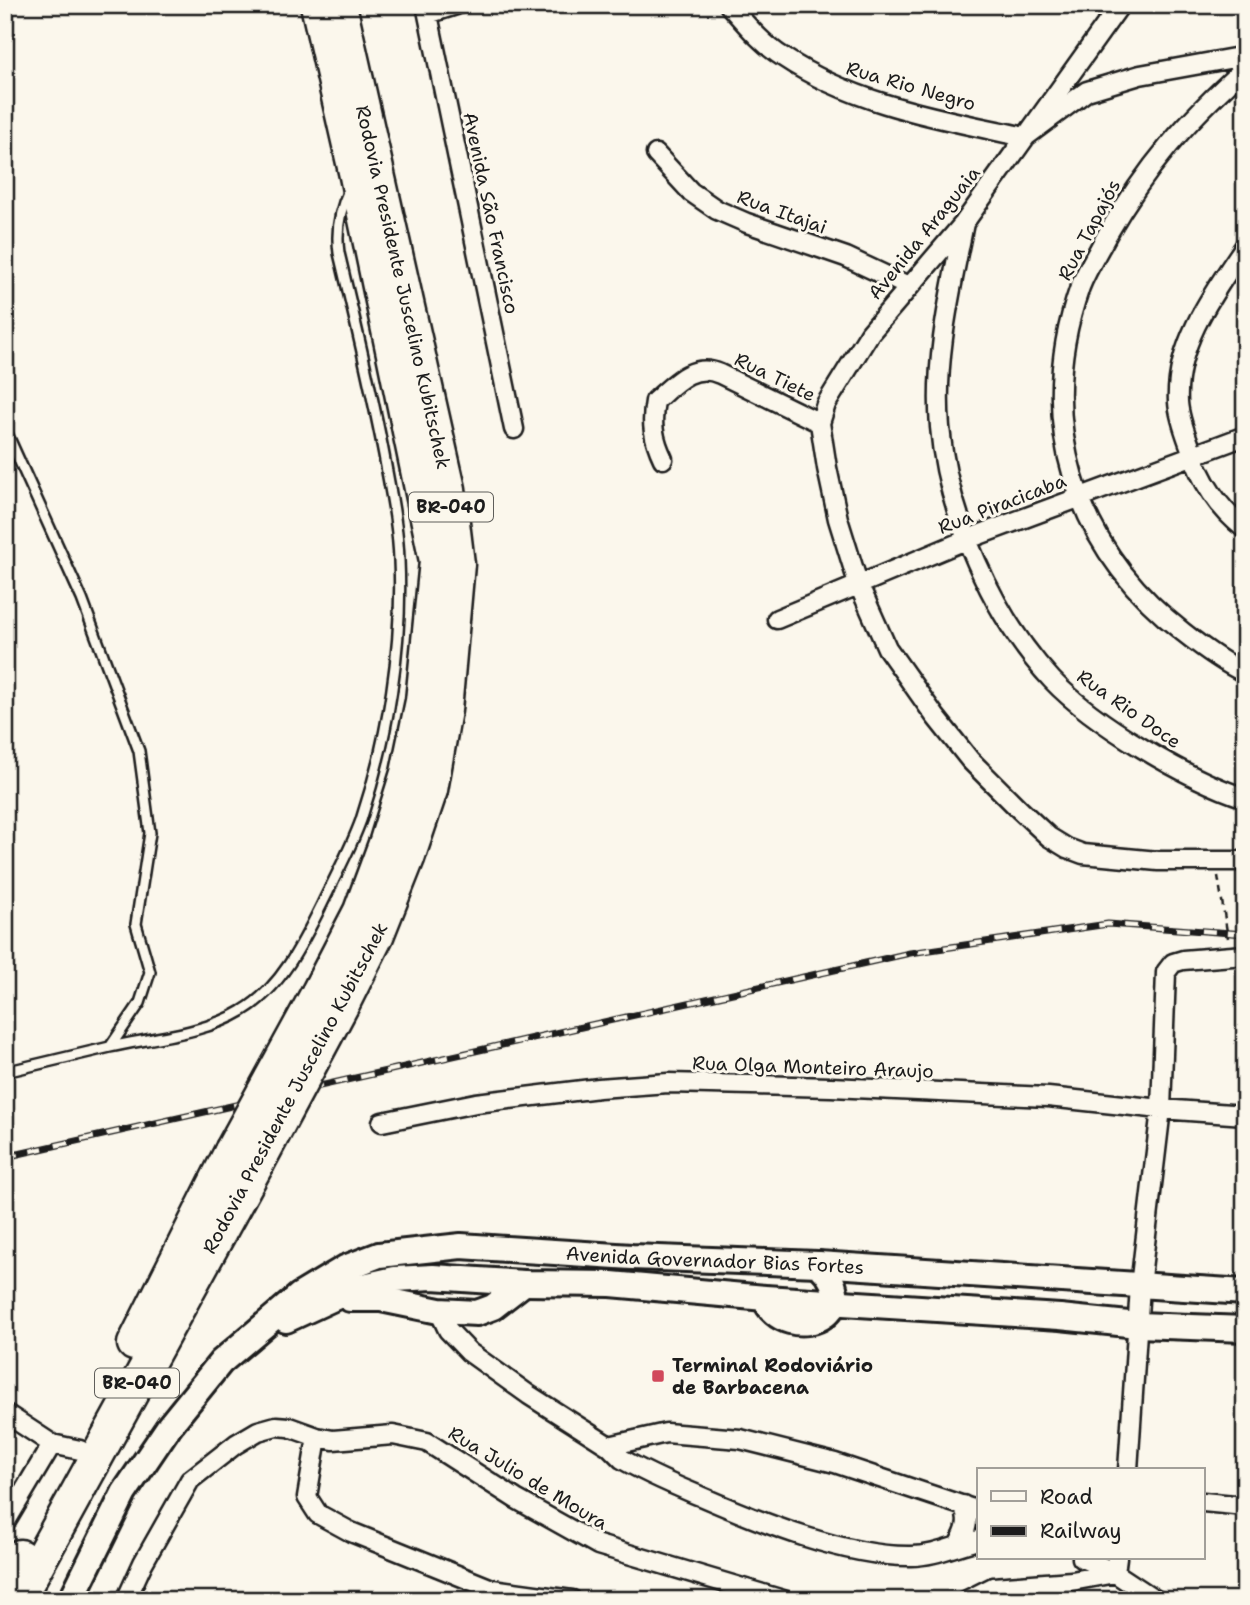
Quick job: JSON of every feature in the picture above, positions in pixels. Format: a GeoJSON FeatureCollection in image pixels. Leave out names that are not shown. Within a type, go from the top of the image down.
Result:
{"type":"FeatureCollection","features":[{"type":"Feature","properties":{"kind":"highway","name":"Rodovia Presidente Juscelino Kubitschek"},"geometry":{"type":"LineString","coordinates":[[317,5],[356,176],[436,561],[422,701],[407,774],[330,998]]}},
{"type":"Feature","properties":{"kind":"highway","name":"Rodovia Presidente Juscelino Kubitschek"},"geometry":{"type":"LineString","coordinates":[[18,1600],[244,1158],[330,998],[377,936],[431,790],[445,709],[458,564],[449,489],[340,5]]}},
{"type":"Feature","properties":{"kind":"highway","name":"Rodovia Presidente Juscelino Kubitschek"},"geometry":{"type":"LineString","coordinates":[[5,1583],[66,1447],[244,1158]]}},
{"type":"Feature","properties":{"kind":"main road","name":"Avenida Governador Bias Fortes"},"geometry":{"type":"LineString","coordinates":[[71,1600],[124,1493],[170,1425],[221,1362],[300,1295],[345,1268],[379,1255],[461,1246],[1245,1292]]}},
{"type":"Feature","properties":{"kind":"main road"},"geometry":{"type":"LineString","coordinates":[[439,1311],[432,1290],[437,1264],[448,1253],[461,1246]]}},
{"type":"Feature","properties":{"kind":"main road"},"geometry":{"type":"LineString","coordinates":[[818,1265],[832,1281],[836,1303]]}},
{"type":"Feature","properties":{"kind":"main road","name":"Avenida Governador Bias Fortes"},"geometry":{"type":"LineString","coordinates":[[221,1362],[286,1320],[328,1299],[377,1282],[433,1277],[524,1283],[611,1284],[1138,1325],[1245,1329]]}},
{"type":"Feature","properties":{"kind":"main road"},"geometry":{"type":"LineString","coordinates":[[328,1299],[381,1299],[439,1311],[477,1313],[493,1307],[524,1283]]}},
{"type":"Feature","properties":{"kind":"street"},"geometry":{"type":"LineString","coordinates":[[427,10],[456,5]]}},
{"type":"Feature","properties":{"kind":"street","name":"Rua Rio Negro"},"geometry":{"type":"LineString","coordinates":[[729,5],[780,56],[825,83],[873,101],[1025,137]]}},
{"type":"Feature","properties":{"kind":"street","name":"Avenida Araguaia"},"geometry":{"type":"LineString","coordinates":[[821,423],[826,404],[870,333],[964,223],[1119,5]]}},
{"type":"Feature","properties":{"kind":"street","name":"Avenida São Francisco"},"geometry":{"type":"LineString","coordinates":[[427,10],[514,429]]}},
{"type":"Feature","properties":{"kind":"street"},"geometry":{"type":"LineString","coordinates":[[1025,137],[1087,91],[1140,75],[1245,56]]}},
{"type":"Feature","properties":{"kind":"street","name":"Rua Tapajós"},"geometry":{"type":"LineString","coordinates":[[1245,68],[1210,99],[1175,136],[1139,181],[1081,285],[1066,336],[1062,365],[1063,435],[1078,497],[1111,560],[1141,596],[1204,649],[1245,673]]}},
{"type":"Feature","properties":{"kind":"street","name":"Rua Itajai"},"geometry":{"type":"LineString","coordinates":[[656,155],[691,192],[717,210],[846,257],[908,286]]}},
{"type":"Feature","properties":{"kind":"street","name":"Rua Rio Doce"},"geometry":{"type":"LineString","coordinates":[[964,223],[939,368],[940,428],[951,492],[968,539],[993,594],[1026,649],[1053,681],[1090,712],[1195,778],[1245,798]]}},
{"type":"Feature","properties":{"kind":"street"},"geometry":{"type":"LineString","coordinates":[[1245,246],[1205,307],[1184,351],[1178,382],[1178,405],[1205,485],[1245,529]]}},
{"type":"Feature","properties":{"kind":"street","name":"Rua Tiete"},"geometry":{"type":"LineString","coordinates":[[663,459],[654,440],[652,420],[655,401],[691,373],[703,369],[720,374],[821,423]]}},
{"type":"Feature","properties":{"kind":"street"},"geometry":{"type":"LineString","coordinates":[[821,423],[838,519],[858,583],[887,648],[909,682],[970,760],[1049,837],[1083,854],[1158,861],[1245,861]]}},
{"type":"Feature","properties":{"kind":"street","name":"Rua Piracicaba"},"geometry":{"type":"LineString","coordinates":[[777,619],[968,539],[1245,436]]}},
{"type":"Feature","properties":{"kind":"street"},"geometry":{"type":"LineString","coordinates":[[1128,1468],[1140,1286],[1161,1109],[1166,972],[1173,963],[1183,960],[1245,955]]}},
{"type":"Feature","properties":{"kind":"street","name":"Rua Olga Monteiro Araujo"},"geometry":{"type":"LineString","coordinates":[[382,1122],[476,1103],[599,1087],[667,1083],[1048,1097],[1245,1115]]}},
{"type":"Feature","properties":{"kind":"street"},"geometry":{"type":"LineString","coordinates":[[439,1311],[448,1330],[469,1352],[529,1395],[609,1446],[630,1464],[687,1491],[747,1516],[835,1544],[881,1554],[912,1556],[938,1553],[977,1540]]}},
{"type":"Feature","properties":{"kind":"street"},"geometry":{"type":"LineString","coordinates":[[5,1413],[66,1447],[5,1523]]}},
{"type":"Feature","properties":{"kind":"street","name":"Rua Julio de Moura"},"geometry":{"type":"LineString","coordinates":[[126,1600],[148,1553],[190,1480],[236,1444],[258,1431],[276,1426],[289,1427],[317,1437],[352,1439],[393,1435],[427,1442],[516,1499],[598,1545],[783,1600]]}},
{"type":"Feature","properties":{"kind":"street"},"geometry":{"type":"LineString","coordinates":[[609,1446],[666,1433],[740,1439],[835,1463],[971,1508],[967,1514],[968,1524],[958,1545]]}},
{"type":"Feature","properties":{"kind":"street"},"geometry":{"type":"LineString","coordinates":[[317,1437],[307,1497],[318,1514],[351,1532],[491,1594],[572,1600]]}},
{"type":"Feature","properties":{"kind":"street"},"geometry":{"type":"LineString","coordinates":[[1204,1502],[1245,1506]]}},
{"type":"Feature","properties":{"kind":"street"},"geometry":{"type":"LineString","coordinates":[[1092,1560],[1116,1565],[1156,1600]]}},
{"type":"Feature","properties":{"kind":"street"},"geometry":{"type":"LineString","coordinates":[[967,1600],[993,1587],[1072,1581],[1116,1565]]}},
{"type":"Feature","properties":{"kind":"lane"},"geometry":{"type":"LineString","coordinates":[[5,1072],[216,1024],[244,1011],[267,991],[293,957],[314,920],[360,821],[390,698],[399,620],[400,558],[368,375],[337,236],[345,198],[356,176]]}},
{"type":"Feature","properties":{"kind":"lane"},"geometry":{"type":"LineString","coordinates":[[5,429],[82,599],[139,751],[150,833],[136,925],[150,972],[140,1003],[110,1047]]}},
{"type":"Feature","properties":{"kind":"path"},"geometry":{"type":"LineString","coordinates":[[1216,859],[1228,942]]}},
{"type":"Feature","properties":{"kind":"railway"},"geometry":{"type":"LineString","coordinates":[[5,1157],[910,953],[1108,924],[1245,934]]}},
{"type":"Feature","properties":{"kind":"place","name":"Terminal Rodoviário de Barbacena"},"geometry":{"type":"Point","coordinates":[658,1376]}}]}
